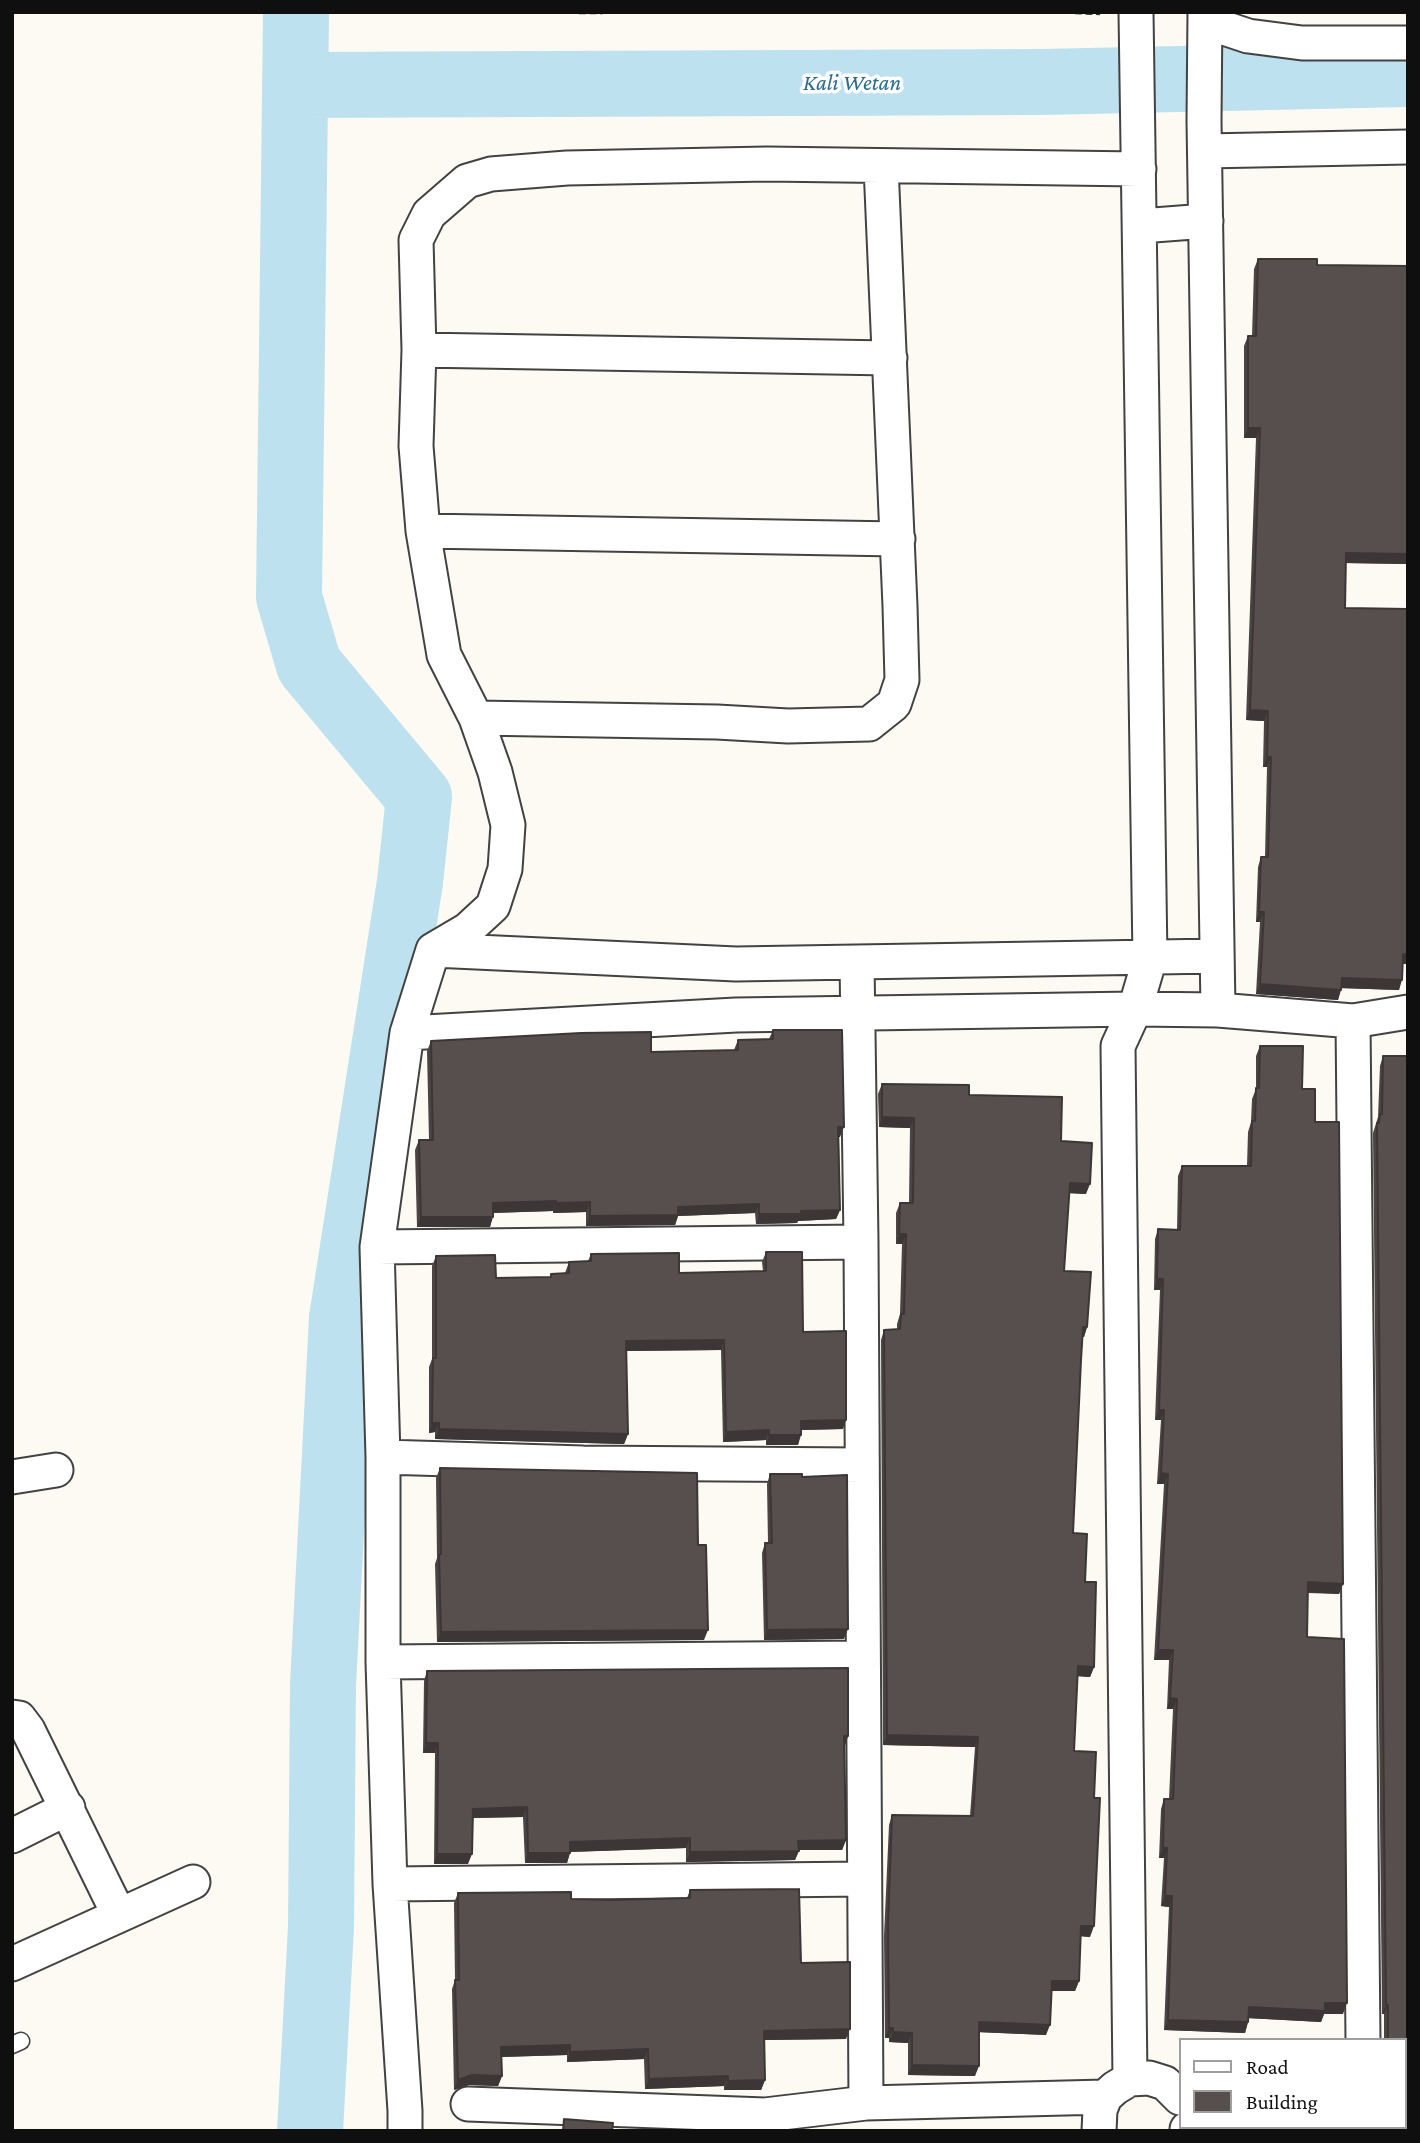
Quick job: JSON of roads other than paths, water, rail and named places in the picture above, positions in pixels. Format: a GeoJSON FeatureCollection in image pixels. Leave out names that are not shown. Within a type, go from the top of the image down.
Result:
{"type":"FeatureCollection","features":[{"type":"Feature","properties":{"kind":"street"},"geometry":{"type":"LineString","coordinates":[[1099,2131],[1100,2110],[1118,2088],[1118,1046],[1135,1009],[1150,958],[1136,12]]}},
{"type":"Feature","properties":{"kind":"street"},"geometry":{"type":"LineString","coordinates":[[1218,1010],[1204,136],[1205,27],[1302,43],[1408,43]]}},
{"type":"Feature","properties":{"kind":"street"},"geometry":{"type":"LineString","coordinates":[[1204,136],[1408,147]]}},
{"type":"Feature","properties":{"kind":"street"},"geometry":{"type":"LineString","coordinates":[[405,2131],[390,1884],[383,1662],[383,1457],[377,1247],[407,1032],[433,950],[467,930],[493,906],[505,869],[508,825],[495,772],[476,718],[444,655],[423,531],[416,446],[419,350],[416,240],[429,214],[467,181],[491,174],[567,168],[767,164],[881,166],[1139,154]]}},
{"type":"Feature","properties":{"kind":"street"},"geometry":{"type":"LineString","coordinates":[[476,718],[717,722],[789,726],[869,724],[894,704],[902,680],[881,166]]}},
{"type":"Feature","properties":{"kind":"street"},"geometry":{"type":"LineString","coordinates":[[1141,226],[1206,221]]}},
{"type":"Feature","properties":{"kind":"street"},"geometry":{"type":"LineString","coordinates":[[419,350],[890,358]]}},
{"type":"Feature","properties":{"kind":"street"},"geometry":{"type":"LineString","coordinates":[[423,531],[898,539]]}},
{"type":"Feature","properties":{"kind":"street"},"geometry":{"type":"LineString","coordinates":[[433,950],[736,964],[1217,956]]}},
{"type":"Feature","properties":{"kind":"street"},"geometry":{"type":"LineString","coordinates":[[857,962],[866,2103]]}},
{"type":"Feature","properties":{"kind":"street"},"geometry":{"type":"LineString","coordinates":[[407,1032],[736,1015],[858,1012],[1218,1010],[1353,1021],[1408,1012]]}},
{"type":"Feature","properties":{"kind":"street"},"geometry":{"type":"LineString","coordinates":[[1353,1021],[1363,2038]]}},
{"type":"Feature","properties":{"kind":"street"},"geometry":{"type":"LineString","coordinates":[[377,1247],[861,1242]]}},
{"type":"Feature","properties":{"kind":"street"},"geometry":{"type":"LineString","coordinates":[[383,1457],[583,1463],[861,1465]]}},
{"type":"Feature","properties":{"kind":"street"},"geometry":{"type":"LineString","coordinates":[[12,1477],[56,1470]]}},
{"type":"Feature","properties":{"kind":"street"},"geometry":{"type":"LineString","coordinates":[[383,1662],[863,1658]]}},
{"type":"Feature","properties":{"kind":"street"},"geometry":{"type":"LineString","coordinates":[[12,1717],[19,1718],[28,1730],[119,1915]]}},
{"type":"Feature","properties":{"kind":"street"},"geometry":{"type":"LineString","coordinates":[[12,1836],[68,1808]]}},
{"type":"Feature","properties":{"kind":"street"},"geometry":{"type":"LineString","coordinates":[[390,1884],[864,1879]]}},
{"type":"Feature","properties":{"kind":"street"},"geometry":{"type":"LineString","coordinates":[[12,1964],[193,1882]]}},
{"type":"Feature","properties":{"kind":"street"},"geometry":{"type":"LineString","coordinates":[[468,2104],[761,2123],[866,2103],[944,2117],[1118,2088],[1149,2078],[1165,2083],[1178,2108]]}},
{"type":"Feature","properties":{"kind":"waterway"},"geometry":{"type":"LineString","coordinates":[[296,12],[289,597],[309,665],[419,797],[410,882],[342,1318],[323,1685],[321,1927],[310,2131]]}},
{"type":"Feature","properties":{"kind":"waterway","name":"Kali Wetan"},"geometry":{"type":"LineString","coordinates":[[295,85],[1041,82],[1408,74]]}}]}
